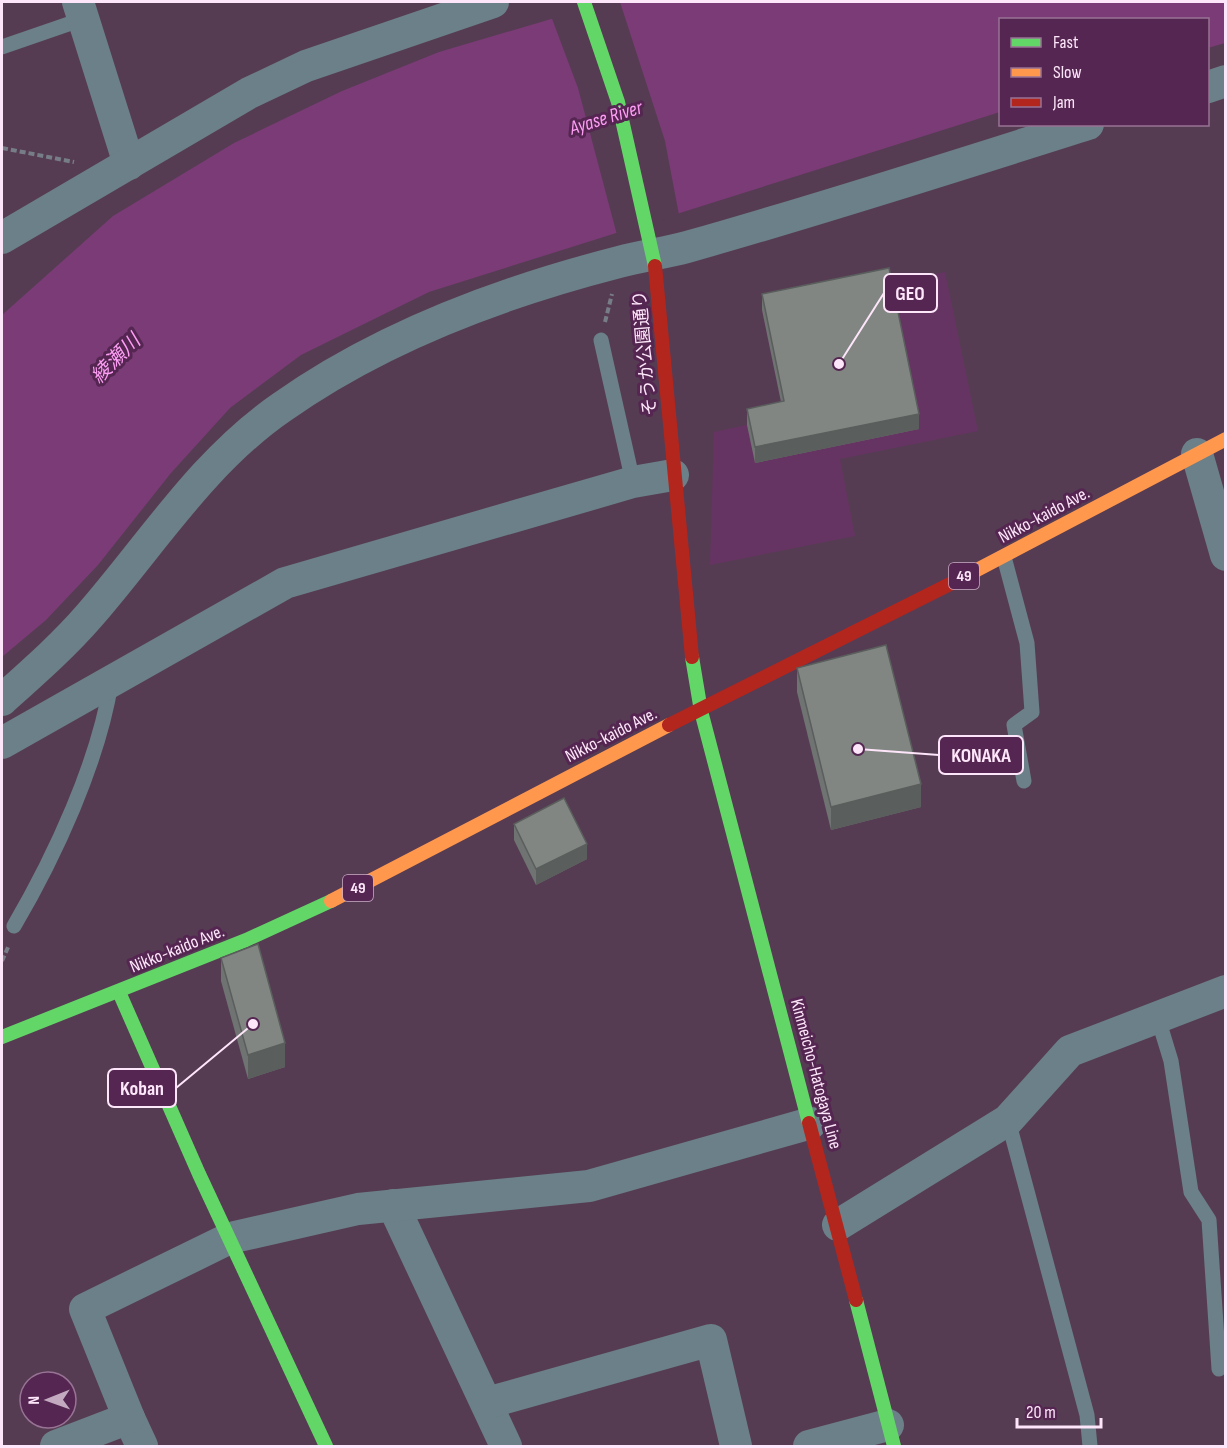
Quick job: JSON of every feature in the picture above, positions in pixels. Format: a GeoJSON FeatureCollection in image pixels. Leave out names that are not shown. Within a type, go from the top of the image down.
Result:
{"type":"FeatureCollection","features":[{"type":"Feature","properties":{"kind":"main road","name":"そうか公園通り"},"geometry":{"type":"LineString","coordinates":[[584,2],[618,102],[652,242],[689,642],[701,711]]}},
{"type":"Feature","properties":{"kind":"main road","name":"Nikko-kaido Ave."},"geometry":{"type":"LineString","coordinates":[[2,1037],[246,940],[352,891],[598,761],[1004,557],[1226,439]]}},
{"type":"Feature","properties":{"kind":"main road","name":"Kinmeicho-Hatogaya Line"},"geometry":{"type":"LineString","coordinates":[[701,711],[838,1225],[891,1436]]}},
{"type":"Feature","properties":{"kind":"main road"},"geometry":{"type":"LineString","coordinates":[[119,992],[326,1446]]}},
{"type":"Feature","properties":{"kind":"street"},"geometry":{"type":"LineString","coordinates":[[2,238],[249,93],[306,66],[493,2]]}},
{"type":"Feature","properties":{"kind":"street"},"geometry":{"type":"LineString","coordinates":[[81,10],[124,167]]}},
{"type":"Feature","properties":{"kind":"street"},"geometry":{"type":"LineString","coordinates":[[1209,87],[1226,81]]}},
{"type":"Feature","properties":{"kind":"street"},"geometry":{"type":"LineString","coordinates":[[2,700],[43,663],[88,617],[236,442],[281,407],[336,371],[411,333],[482,305],[618,262],[652,242],[893,185],[1082,126]]}},
{"type":"Feature","properties":{"kind":"street"},"geometry":{"type":"LineString","coordinates":[[1197,454],[1226,555]]}},
{"type":"Feature","properties":{"kind":"street"},"geometry":{"type":"LineString","coordinates":[[2,743],[285,583],[633,482],[673,475]]}},
{"type":"Feature","properties":{"kind":"street"},"geometry":{"type":"LineString","coordinates":[[838,1225],[1008,1120],[1070,1052],[1157,1015],[1226,991]]}},
{"type":"Feature","properties":{"kind":"street"},"geometry":{"type":"LineString","coordinates":[[142,1446],[85,1309],[230,1238],[358,1209],[589,1186],[811,1123]]}},
{"type":"Feature","properties":{"kind":"street"},"geometry":{"type":"LineString","coordinates":[[393,1205],[488,1402],[506,1446]]}},
{"type":"Feature","properties":{"kind":"street"},"geometry":{"type":"LineString","coordinates":[[488,1402],[711,1340],[736,1446]]}},
{"type":"Feature","properties":{"kind":"street"},"geometry":{"type":"LineString","coordinates":[[56,1446],[129,1418]]}},
{"type":"Feature","properties":{"kind":"street"},"geometry":{"type":"LineString","coordinates":[[809,1446],[891,1436]]}},
{"type":"Feature","properties":{"kind":"lane"},"geometry":{"type":"LineString","coordinates":[[2,47],[81,10]]}},
{"type":"Feature","properties":{"kind":"lane"},"geometry":{"type":"LineString","coordinates":[[601,340],[633,482]]}},
{"type":"Feature","properties":{"kind":"lane"},"geometry":{"type":"LineString","coordinates":[[1004,557],[1027,643],[1032,712],[1014,725],[1024,781]]}},
{"type":"Feature","properties":{"kind":"lane"},"geometry":{"type":"LineString","coordinates":[[14,926],[42,879],[78,794],[107,708],[112,682]]}},
{"type":"Feature","properties":{"kind":"lane"},"geometry":{"type":"LineString","coordinates":[[1157,1015],[1171,1061],[1191,1192],[1209,1220],[1220,1369]]}},
{"type":"Feature","properties":{"kind":"lane"},"geometry":{"type":"LineString","coordinates":[[1008,1120],[1087,1415],[1090,1446]]}},
{"type":"Feature","properties":{"kind":"path"},"geometry":{"type":"LineString","coordinates":[[2,148],[124,167]]}},
{"type":"Feature","properties":{"kind":"path"},"geometry":{"type":"LineString","coordinates":[[601,340],[612,291]]}},
{"type":"Feature","properties":{"kind":"shaded area"},"geometry":{"type":"Polygon","coordinates":[[[945,272],[978,431],[840,459],[855,536],[710,565],[714,432],[784,417],[762,310],[945,272]]]}},
{"type":"Feature","properties":{"kind":"water"},"geometry":{"type":"Polygon","coordinates":[[[609,2],[1225,2],[1225,43],[1209,48],[1209,18],[999,18],[999,112],[429,292],[301,355],[230,408],[171,473],[98,565],[46,620],[2,657],[2,315],[113,216],[234,143],[342,91],[439,52],[609,2]]]}},
{"type":"Feature","properties":{"kind":"pier"},"geometry":{"type":"Polygon","coordinates":[[[598,2],[620,2],[665,141],[679,215],[617,235],[578,88],[551,16],[598,2]]]}},
{"type":"Feature","properties":{"kind":"building"},"geometry":{"type":"Polygon","coordinates":[[[889,268],[919,414],[755,447],[747,409],[784,401],[762,294],[889,268]]]}},
{"type":"Feature","properties":{"kind":"building"},"geometry":{"type":"Polygon","coordinates":[[[886,645],[921,784],[831,807],[797,668],[886,645]]]}},
{"type":"Feature","properties":{"kind":"building"},"geometry":{"type":"Polygon","coordinates":[[[564,798],[587,844],[536,869],[514,824],[564,798]]]}},
{"type":"Feature","properties":{"kind":"building"},"geometry":{"type":"Polygon","coordinates":[[[258,944],[285,1043],[248,1055],[221,958],[258,944]]]}},
{"type":"Feature","properties":{"kind":"traffic: fast"},"geometry":{"type":"LineString","coordinates":[[584,2],[618,102],[655,266]]}},
{"type":"Feature","properties":{"kind":"traffic: fast"},"geometry":{"type":"LineString","coordinates":[[692,657],[701,711],[809,1123]]}},
{"type":"Feature","properties":{"kind":"traffic: fast"},"geometry":{"type":"LineString","coordinates":[[2,1037],[246,940],[331,901]]}},
{"type":"Feature","properties":{"kind":"traffic: fast"},"geometry":{"type":"LineString","coordinates":[[119,992],[199,1174],[326,1446]]}},
{"type":"Feature","properties":{"kind":"traffic: fast"},"geometry":{"type":"LineString","coordinates":[[856,1300],[894,1446]]}},
{"type":"Feature","properties":{"kind":"traffic: slow"},"geometry":{"type":"LineString","coordinates":[[954,582],[1226,439]]}},
{"type":"Feature","properties":{"kind":"traffic: slow"},"geometry":{"type":"LineString","coordinates":[[331,901],[669,725]]}},
{"type":"Feature","properties":{"kind":"traffic: jam"},"geometry":{"type":"LineString","coordinates":[[655,266],[692,657]]}},
{"type":"Feature","properties":{"kind":"traffic: jam"},"geometry":{"type":"LineString","coordinates":[[669,725],[954,582]]}},
{"type":"Feature","properties":{"kind":"traffic: jam"},"geometry":{"type":"LineString","coordinates":[[809,1123],[856,1300]]}},
{"type":"Feature","properties":{"kind":"place","name":"GEO"},"geometry":{"type":"Point","coordinates":[839,364]}},
{"type":"Feature","properties":{"kind":"place","name":"KONAKA"},"geometry":{"type":"Point","coordinates":[858,749]}},
{"type":"Feature","properties":{"kind":"place","name":"Koban"},"geometry":{"type":"Point","coordinates":[253,1024]}},
{"type":"Feature","properties":{"kind":"water label","name":"Ayase River"},"geometry":{"type":"Point","coordinates":[606,118]}},
{"type":"Feature","properties":{"kind":"water label","name":"綾瀬川"},"geometry":{"type":"Point","coordinates":[116,359]}}]}
